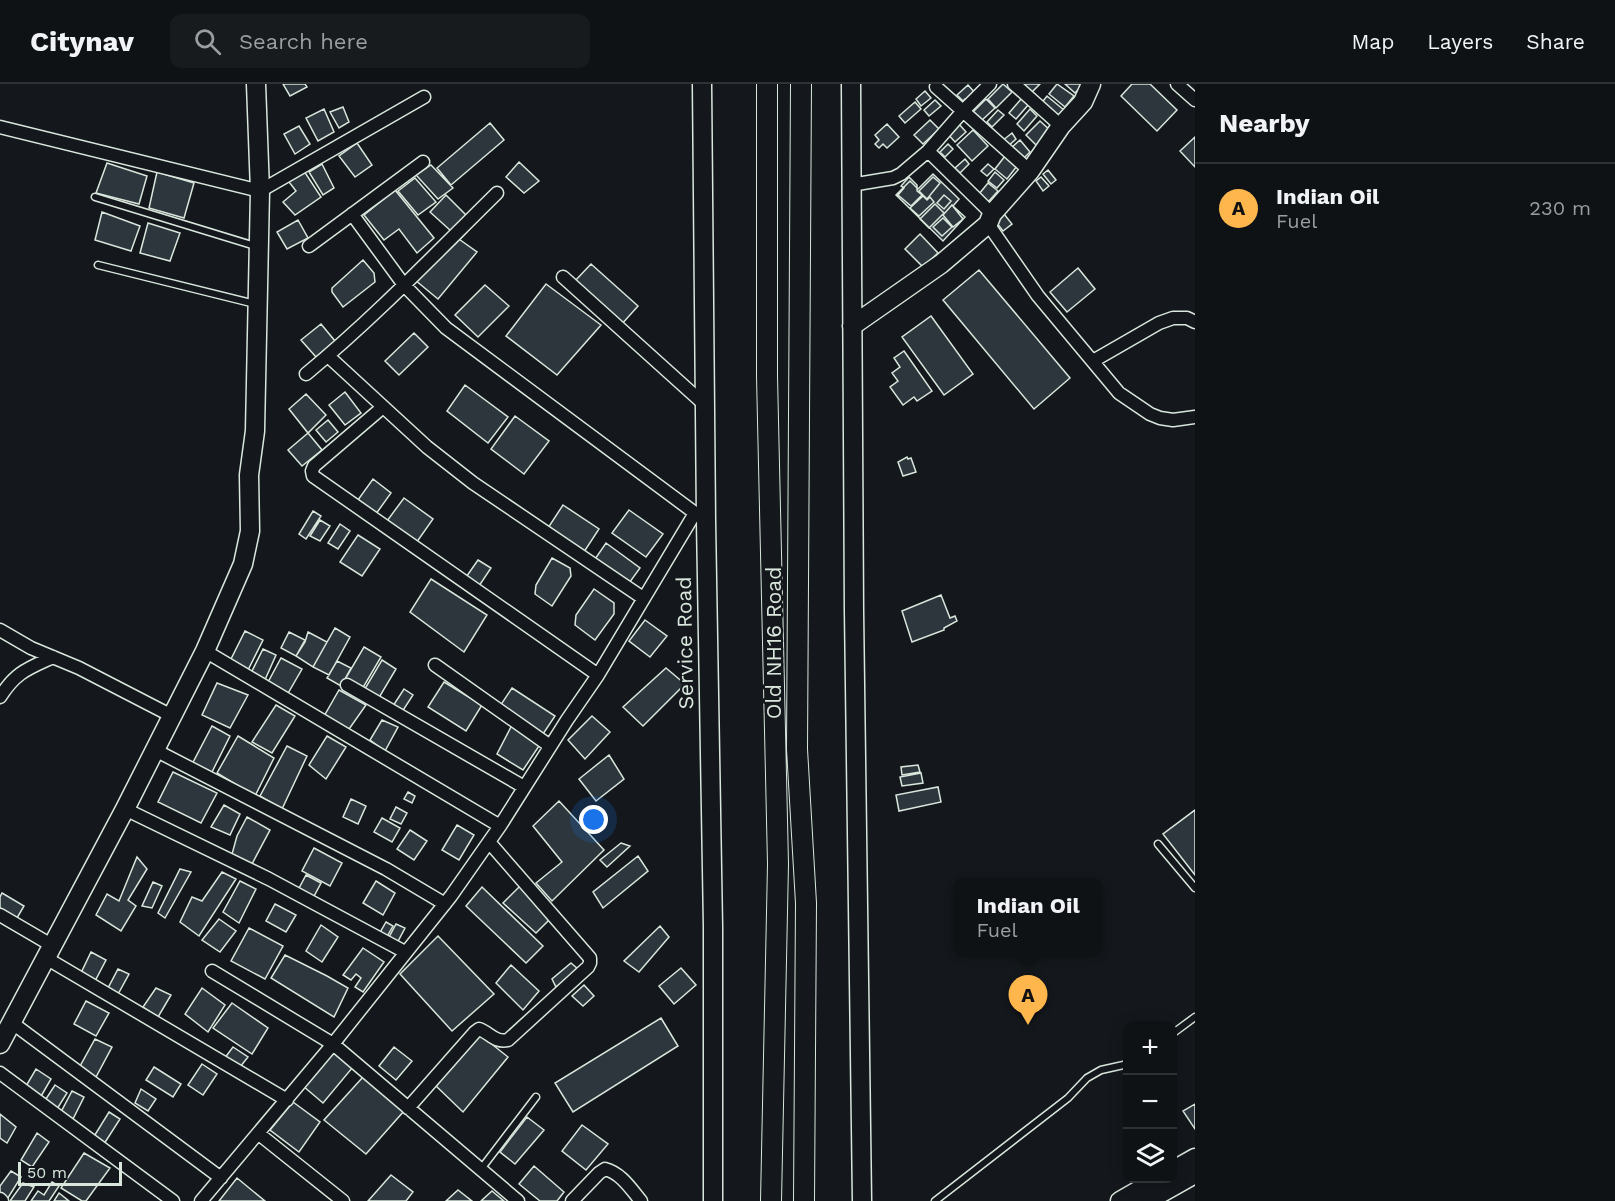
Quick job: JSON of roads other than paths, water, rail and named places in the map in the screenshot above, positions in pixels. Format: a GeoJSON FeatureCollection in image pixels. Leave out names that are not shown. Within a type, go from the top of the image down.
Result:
{"type":"FeatureCollection","features":[{"type":"Feature","properties":{"kind":"main road","name":"Old NH16 Road"},"geometry":{"type":"LineString","coordinates":[[767,84],[767,388],[778,864],[771,1201]]}},
{"type":"Feature","properties":{"kind":"main road","name":"Old NH16 Road"},"geometry":{"type":"LineString","coordinates":[[801,84],[797,748],[806,903],[804,1201]]}},
{"type":"Feature","properties":{"kind":"street"},"geometry":{"type":"LineString","coordinates":[[0,1044],[155,750],[205,651],[243,564],[250,531],[249,475],[255,431],[260,191],[256,84]]}},
{"type":"Feature","properties":{"kind":"street","name":"Service Road"},"geometry":{"type":"LineString","coordinates":[[702,84],[705,405],[700,517],[713,927],[713,1201]]}},
{"type":"Feature","properties":{"kind":"street"},"geometry":{"type":"LineString","coordinates":[[851,84],[854,611],[862,1201]]}},
{"type":"Feature","properties":{"kind":"street"},"geometry":{"type":"LineString","coordinates":[[852,184],[893,178],[901,174],[927,151],[990,84]]}},
{"type":"Feature","properties":{"kind":"street"},"geometry":{"type":"LineString","coordinates":[[1014,84],[1060,126]]}},
{"type":"Feature","properties":{"kind":"street"},"geometry":{"type":"LineString","coordinates":[[852,326],[942,264],[990,219],[1030,171],[1060,126],[1083,102],[1091,84]]}},
{"type":"Feature","properties":{"kind":"street"},"geometry":{"type":"LineString","coordinates":[[1177,84],[1195,100]]}},
{"type":"Feature","properties":{"kind":"street"},"geometry":{"type":"LineString","coordinates":[[936,87],[1030,171]]}},
{"type":"Feature","properties":{"kind":"street"},"geometry":{"type":"LineString","coordinates":[[0,127],[260,191],[424,97]]}},
{"type":"Feature","properties":{"kind":"street"},"geometry":{"type":"LineString","coordinates":[[927,151],[990,219],[1038,296],[1119,393],[1160,418],[1173,420],[1195,417]]}},
{"type":"Feature","properties":{"kind":"street"},"geometry":{"type":"LineString","coordinates":[[309,246],[423,162]]}},
{"type":"Feature","properties":{"kind":"street"},"geometry":{"type":"LineString","coordinates":[[306,374],[404,285],[497,193]]}},
{"type":"Feature","properties":{"kind":"street"},"geometry":{"type":"LineString","coordinates":[[201,1201],[287,1100],[445,904],[500,826],[598,675],[643,598],[700,517],[446,328],[404,285],[352,214]]}},
{"type":"Feature","properties":{"kind":"street"},"geometry":{"type":"LineString","coordinates":[[563,277],[705,405]]}},
{"type":"Feature","properties":{"kind":"street"},"geometry":{"type":"LineString","coordinates":[[1092,362],[1159,323],[1173,318],[1187,318],[1195,322]]}},
{"type":"Feature","properties":{"kind":"street"},"geometry":{"type":"LineString","coordinates":[[328,356],[427,447],[473,483],[643,598]]}},
{"type":"Feature","properties":{"kind":"street"},"geometry":{"type":"LineString","coordinates":[[383,407],[314,466],[313,476],[598,675]]}},
{"type":"Feature","properties":{"kind":"street"},"geometry":{"type":"LineString","coordinates":[[0,630],[31,648],[79,668],[172,716]]}},
{"type":"Feature","properties":{"kind":"street"},"geometry":{"type":"LineString","coordinates":[[205,651],[500,826]]}},
{"type":"Feature","properties":{"kind":"street"},"geometry":{"type":"LineString","coordinates":[[0,697],[9,682],[17,675],[53,657]]}},
{"type":"Feature","properties":{"kind":"street"},"geometry":{"type":"LineString","coordinates":[[435,664],[550,746]]}},
{"type":"Feature","properties":{"kind":"street"},"geometry":{"type":"LineString","coordinates":[[347,685],[524,787]]}},
{"type":"Feature","properties":{"kind":"street"},"geometry":{"type":"LineString","coordinates":[[155,750],[386,869],[445,904]]}},
{"type":"Feature","properties":{"kind":"street"},"geometry":{"type":"LineString","coordinates":[[125,809],[269,879],[405,952]]}},
{"type":"Feature","properties":{"kind":"street"},"geometry":{"type":"LineString","coordinates":[[408,1108],[475,1032],[479,1029],[497,1040],[508,1040],[590,963],[590,958],[489,842]]}},
{"type":"Feature","properties":{"kind":"street"},"geometry":{"type":"LineString","coordinates":[[0,915],[49,952],[287,1100]]}},
{"type":"Feature","properties":{"kind":"street"},"geometry":{"type":"LineString","coordinates":[[212,971],[333,1044],[518,1201]]}},
{"type":"Feature","properties":{"kind":"street"},"geometry":{"type":"LineString","coordinates":[[11,1022],[220,1178]]}},
{"type":"Feature","properties":{"kind":"street"},"geometry":{"type":"LineString","coordinates":[[0,1073],[172,1201]]}},
{"type":"Feature","properties":{"kind":"street"},"geometry":{"type":"LineString","coordinates":[[259,1134],[343,1201]]}},
{"type":"Feature","properties":{"kind":"street"},"geometry":{"type":"LineString","coordinates":[[1177,1169],[1195,1158]]}},
{"type":"Feature","properties":{"kind":"street"},"geometry":{"type":"LineString","coordinates":[[572,1201],[605,1169],[619,1175],[641,1201]]}},
{"type":"Feature","properties":{"kind":"street"},"geometry":{"type":"LineString","coordinates":[[1147,1201],[1195,1174]]}},
{"type":"Feature","properties":{"kind":"street"},"geometry":{"type":"LineString","coordinates":[[1124,1200],[1153,1183]]}},
{"type":"Feature","properties":{"kind":"lane"},"geometry":{"type":"LineString","coordinates":[[95,197],[259,247]]}},
{"type":"Feature","properties":{"kind":"lane"},"geometry":{"type":"LineString","coordinates":[[98,265],[257,304]]}},
{"type":"Feature","properties":{"kind":"lane"},"geometry":{"type":"LineString","coordinates":[[1158,844],[1195,888]]}},
{"type":"Feature","properties":{"kind":"lane"},"geometry":{"type":"LineString","coordinates":[[1177,1031],[1195,1017]]}},
{"type":"Feature","properties":{"kind":"lane"},"geometry":{"type":"LineString","coordinates":[[935,1201],[1068,1098],[1087,1078],[1101,1070],[1123,1065]]}},
{"type":"Feature","properties":{"kind":"lane"},"geometry":{"type":"LineString","coordinates":[[481,1169],[536,1097]]}},
{"type":"Feature","properties":{"kind":"place","name":"Indian Oil"},"geometry":{"type":"Point","coordinates":[1028,1025]}}]}
